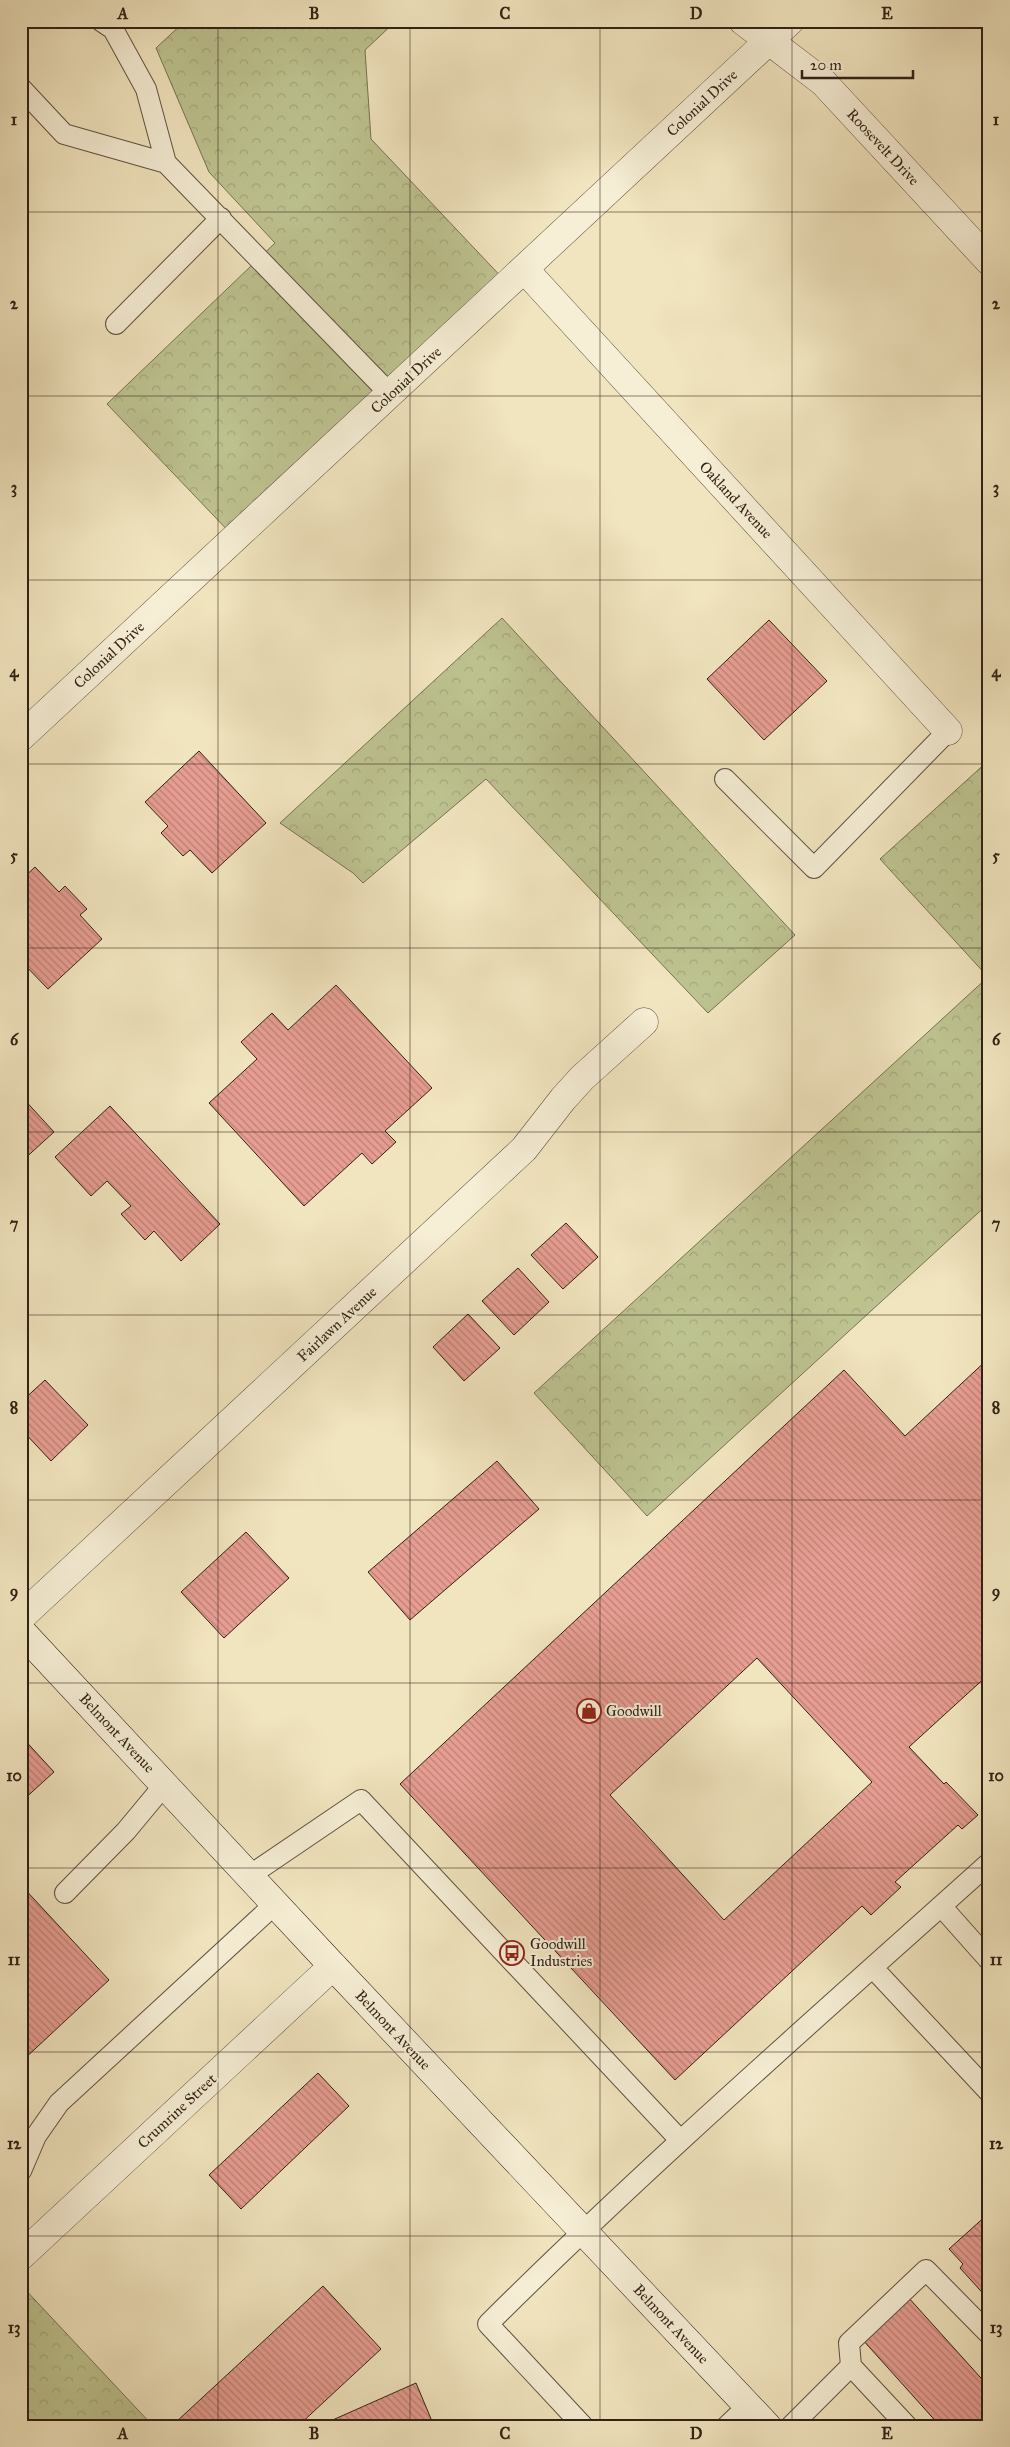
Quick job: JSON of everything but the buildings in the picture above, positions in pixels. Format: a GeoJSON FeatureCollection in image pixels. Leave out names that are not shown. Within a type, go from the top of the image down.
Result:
{"type":"FeatureCollection","features":[{"type":"Feature","properties":{"kind":"street","name":"Roosevelt Drive"},"geometry":{"type":"LineString","coordinates":[[743,21],[823,82],[989,261]]}},
{"type":"Feature","properties":{"kind":"street","name":"Colonial Drive"},"geometry":{"type":"LineString","coordinates":[[21,737],[525,270],[790,21]]}},
{"type":"Feature","properties":{"kind":"street","name":"Oakland Avenue"},"geometry":{"type":"LineString","coordinates":[[525,270],[948,731]]}},
{"type":"Feature","properties":{"kind":"street","name":"Fairlawn Avenue"},"geometry":{"type":"LineString","coordinates":[[21,1617],[524,1149],[562,1099],[644,1022]]}},
{"type":"Feature","properties":{"kind":"street","name":"Belmont Avenue"},"geometry":{"type":"LineString","coordinates":[[21,1631],[332,1966],[766,2426]]}},
{"type":"Feature","properties":{"kind":"street","name":"Crumrine Street"},"geometry":{"type":"LineString","coordinates":[[25,2246],[332,1966]]}},
{"type":"Feature","properties":{"kind":"lane"},"geometry":{"type":"LineString","coordinates":[[113,25],[146,89],[166,163],[390,394]]}},
{"type":"Feature","properties":{"kind":"lane"},"geometry":{"type":"LineString","coordinates":[[21,88],[64,134],[166,163]]}},
{"type":"Feature","properties":{"kind":"lane"},"geometry":{"type":"LineString","coordinates":[[116,324],[220,218]]}},
{"type":"Feature","properties":{"kind":"lane"},"geometry":{"type":"LineString","coordinates":[[726,779],[814,868],[948,731]]}},
{"type":"Feature","properties":{"kind":"lane"},"geometry":{"type":"LineString","coordinates":[[64,1893],[126,1831],[165,1784]]}},
{"type":"Feature","properties":{"kind":"lane"},"geometry":{"type":"LineString","coordinates":[[249,1876],[361,1800],[680,2140]]}},
{"type":"Feature","properties":{"kind":"lane"},"geometry":{"type":"LineString","coordinates":[[583,2426],[488,2324],[582,2230],[989,1863]]}},
{"type":"Feature","properties":{"kind":"lane"},"geometry":{"type":"LineString","coordinates":[[21,2171],[36,2136],[59,2103],[275,1904]]}},
{"type":"Feature","properties":{"kind":"lane"},"geometry":{"type":"LineString","coordinates":[[941,1906],[989,1960]]}},
{"type":"Feature","properties":{"kind":"lane"},"geometry":{"type":"LineString","coordinates":[[873,1968],[989,2092]]}},
{"type":"Feature","properties":{"kind":"lane"},"geometry":{"type":"LineString","coordinates":[[907,2426],[851,2366],[849,2343],[926,2270],[989,2334]]}},
{"type":"Feature","properties":{"kind":"lane"},"geometry":{"type":"LineString","coordinates":[[791,2426],[851,2366]]}},
{"type":"Feature","properties":{"kind":"lane"},"geometry":{"type":"LineString","coordinates":[[727,2426],[748,2406]]}},
{"type":"Feature","properties":{"kind":"green space"},"geometry":{"type":"Polygon","coordinates":[[[185,21],[396,21],[365,50],[371,139],[509,285],[235,538],[107,404],[275,243],[209,172],[156,48],[185,21]]]}},
{"type":"Feature","properties":{"kind":"green space"},"geometry":{"type":"Polygon","coordinates":[[[502,618],[795,935],[708,1013],[486,779],[363,883],[353,873],[280,823],[502,618]]]}},
{"type":"Feature","properties":{"kind":"green space"},"geometry":{"type":"Polygon","coordinates":[[[989,760],[989,1203],[647,1516],[534,1393],[988,977],[880,859],[989,760]]]}},
{"type":"Feature","properties":{"kind":"green space"},"geometry":{"type":"Polygon","coordinates":[[[21,2285],[153,2426],[21,2426],[21,2285]]]}},
{"type":"Feature","properties":{"kind":"place","name":"Goodwill"},"geometry":{"type":"Point","coordinates":[589,1711]}},
{"type":"Feature","properties":{"kind":"place","name":"Goodwill Industries"},"geometry":{"type":"Point","coordinates":[512,1953]}}]}
